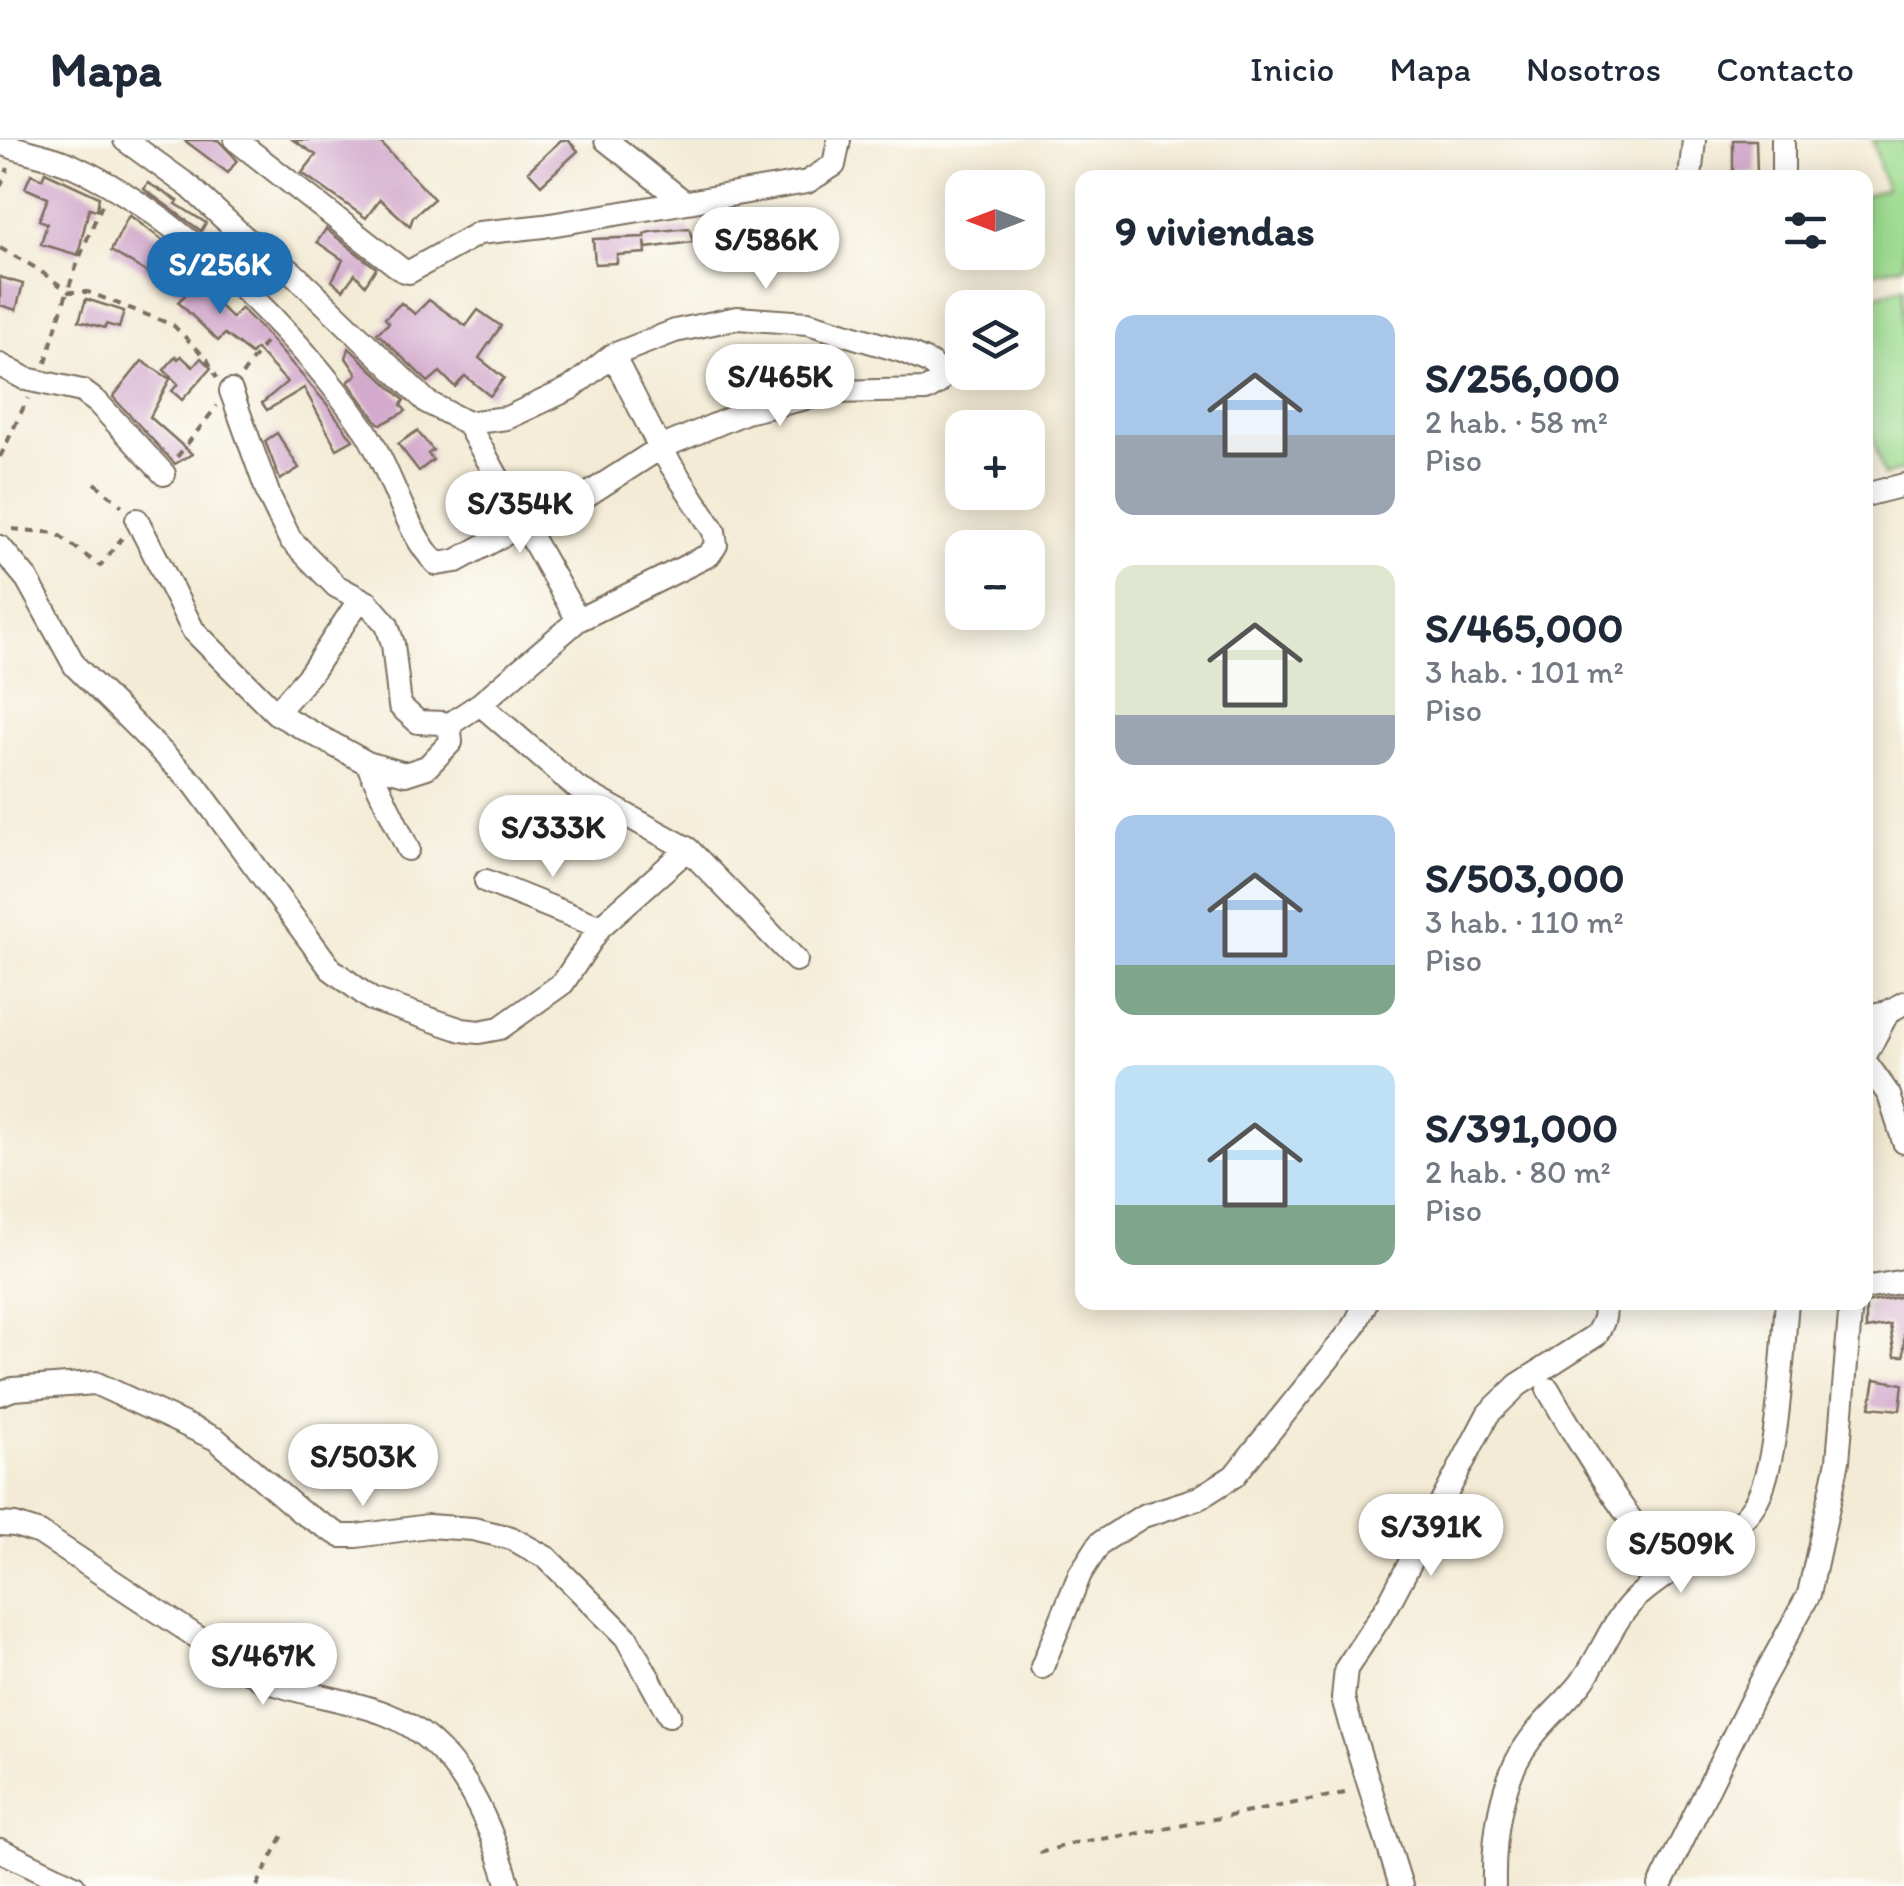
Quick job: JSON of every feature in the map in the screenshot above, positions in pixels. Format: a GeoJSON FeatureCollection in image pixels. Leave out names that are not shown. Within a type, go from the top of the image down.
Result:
{"type":"FeatureCollection","features":[{"type":"Feature","properties":{"kind":"street"},"geometry":{"type":"LineString","coordinates":[[70,164],[74,140]]}},
{"type":"Feature","properties":{"kind":"street"},"geometry":{"type":"LineString","coordinates":[[125,140],[190,187],[246,239],[292,272],[427,402],[468,423],[578,620]]}},
{"type":"Feature","properties":{"kind":"street"},"geometry":{"type":"LineString","coordinates":[[236,140],[335,220],[410,272],[479,233],[544,226],[807,182],[834,165],[839,140]]}},
{"type":"Feature","properties":{"kind":"street"},"geometry":{"type":"LineString","coordinates":[[606,140],[683,201]]}},
{"type":"Feature","properties":{"kind":"street"},"geometry":{"type":"LineString","coordinates":[[1691,170],[1694,140]]}},
{"type":"Feature","properties":{"kind":"street"},"geometry":{"type":"LineString","coordinates":[[1782,170],[1783,140]]}},
{"type":"Feature","properties":{"kind":"street"},"geometry":{"type":"LineString","coordinates":[[0,143],[70,164],[158,217],[234,280],[337,389],[376,446],[420,541],[438,564],[456,561],[587,495],[660,448],[746,412],[832,392],[926,390],[938,383],[938,372],[930,363],[868,339],[808,323],[758,318],[695,325],[613,355],[571,388],[506,418],[468,423]]}},
{"type":"Feature","properties":{"kind":"street"},"geometry":{"type":"LineString","coordinates":[[447,726],[480,704],[578,620],[714,551],[714,531],[660,448],[613,355]]}},
{"type":"Feature","properties":{"kind":"street"},"geometry":{"type":"LineString","coordinates":[[0,364],[41,372],[82,391],[164,474]]}},
{"type":"Feature","properties":{"kind":"street"},"geometry":{"type":"LineString","coordinates":[[137,520],[193,630],[276,713],[367,764],[397,774],[420,770],[449,747],[452,736],[447,726],[418,722],[405,713],[398,698],[391,634],[381,616],[336,586],[290,538],[269,496],[231,392]]}},
{"type":"Feature","properties":{"kind":"street"},"geometry":{"type":"LineString","coordinates":[[1873,493],[1904,485]]}},
{"type":"Feature","properties":{"kind":"street"},"geometry":{"type":"LineString","coordinates":[[4,538],[75,666],[195,785],[331,969],[356,990],[388,1006],[462,1030],[500,1028],[563,983],[600,927],[688,849]]}},
{"type":"Feature","properties":{"kind":"street"},"geometry":{"type":"LineString","coordinates":[[276,713],[310,674],[360,599]]}},
{"type":"Feature","properties":{"kind":"street"},"geometry":{"type":"LineString","coordinates":[[480,704],[577,788],[688,849],[796,960]]}},
{"type":"Feature","properties":{"kind":"street"},"geometry":{"type":"LineString","coordinates":[[367,764],[408,849]]}},
{"type":"Feature","properties":{"kind":"street"},"geometry":{"type":"LineString","coordinates":[[486,881],[600,927]]}},
{"type":"Feature","properties":{"kind":"street"},"geometry":{"type":"LineString","coordinates":[[1873,1044],[1886,1010]]}},
{"type":"Feature","properties":{"kind":"street"},"geometry":{"type":"LineString","coordinates":[[1873,1072],[1889,1095],[1904,1142]]}},
{"type":"Feature","properties":{"kind":"street"},"geometry":{"type":"LineString","coordinates":[[1873,1287],[1904,1281]]}},
{"type":"Feature","properties":{"kind":"street"},"geometry":{"type":"LineString","coordinates":[[1042,1667],[1080,1574],[1100,1544],[1143,1516],[1199,1498],[1234,1476],[1354,1327],[1362,1310]]}},
{"type":"Feature","properties":{"kind":"street"},"geometry":{"type":"LineString","coordinates":[[1402,1886],[1350,1727],[1344,1698],[1346,1670],[1388,1605],[1488,1414],[1518,1385],[1596,1334],[1604,1322],[1605,1310]]}},
{"type":"Feature","properties":{"kind":"street"},"geometry":{"type":"LineString","coordinates":[[1494,1886],[1496,1841],[1506,1789],[1528,1741],[1582,1681],[1614,1623],[1635,1598],[1742,1521],[1756,1502],[1770,1465],[1786,1310]]}},
{"type":"Feature","properties":{"kind":"street"},"geometry":{"type":"LineString","coordinates":[[1660,1886],[1754,1695],[1809,1594],[1838,1461],[1850,1310]]}},
{"type":"Feature","properties":{"kind":"street"},"geometry":{"type":"LineString","coordinates":[[0,1394],[95,1383],[216,1439],[301,1512],[340,1536],[428,1526],[473,1529],[511,1538],[547,1558],[618,1627],[637,1652],[669,1715]]}},
{"type":"Feature","properties":{"kind":"street"},"geometry":{"type":"LineString","coordinates":[[1548,1389],[1591,1465],[1671,1571]]}},
{"type":"Feature","properties":{"kind":"street"},"geometry":{"type":"LineString","coordinates":[[0,1524],[15,1524],[40,1533],[259,1678],[292,1692],[383,1713],[420,1732],[462,1776],[482,1810],[509,1886]]}},
{"type":"Feature","properties":{"kind":"street"},"geometry":{"type":"LineString","coordinates":[[0,1850],[74,1886]]}},
{"type":"Feature","properties":{"kind":"path"},"geometry":{"type":"LineString","coordinates":[[0,457],[41,372],[69,292],[72,272],[93,226]]}},
{"type":"Feature","properties":{"kind":"path"},"geometry":{"type":"LineString","coordinates":[[0,248],[69,292],[88,292],[173,325],[208,360],[221,385],[231,392]]}},
{"type":"Feature","properties":{"kind":"path"},"geometry":{"type":"LineString","coordinates":[[254,358],[265,341]]}},
{"type":"Feature","properties":{"kind":"path"},"geometry":{"type":"LineString","coordinates":[[180,454],[210,412]]}},
{"type":"Feature","properties":{"kind":"path"},"geometry":{"type":"LineString","coordinates":[[4,538],[56,533],[100,566],[137,520],[95,483]]}},
{"type":"Feature","properties":{"kind":"path"},"geometry":{"type":"LineString","coordinates":[[1039,1853],[1074,1843],[1359,1790]]}},
{"type":"Feature","properties":{"kind":"path"},"geometry":{"type":"LineString","coordinates":[[256,1886],[284,1831]]}},
{"type":"Feature","properties":{"kind":"green space"},"geometry":{"type":"Polygon","coordinates":[[[1873,140],[1904,140],[1904,265],[1873,273],[1873,193],[1886,189],[1873,140]]]}},
{"type":"Feature","properties":{"kind":"green space"},"geometry":{"type":"Polygon","coordinates":[[[1904,287],[1904,470],[1884,476],[1873,439],[1873,297],[1904,287]]]}},
{"type":"Feature","properties":{"kind":"building"},"geometry":{"type":"Polygon","coordinates":[[[184,140],[218,140],[237,160],[228,173],[184,140]]]}},
{"type":"Feature","properties":{"kind":"building"},"geometry":{"type":"Polygon","coordinates":[[[293,140],[378,140],[434,199],[413,217],[410,226],[380,199],[366,218],[302,173],[316,155],[293,140]]]}},
{"type":"Feature","properties":{"kind":"building"},"geometry":{"type":"Polygon","coordinates":[[[561,140],[568,140],[578,151],[541,185],[528,171],[561,140]]]}},
{"type":"Feature","properties":{"kind":"building"},"geometry":{"type":"Polygon","coordinates":[[[1733,140],[1756,140],[1757,170],[1733,170],[1733,140]]]}},
{"type":"Feature","properties":{"kind":"building"},"geometry":{"type":"Polygon","coordinates":[[[45,172],[99,197],[97,210],[89,208],[78,255],[41,244],[47,223],[39,220],[48,198],[25,188],[31,174],[42,179],[45,172]]]}},
{"type":"Feature","properties":{"kind":"building"},"geometry":{"type":"Polygon","coordinates":[[[148,183],[206,223],[201,231],[144,189],[148,183]]]}},
{"type":"Feature","properties":{"kind":"building"},"geometry":{"type":"Polygon","coordinates":[[[129,215],[185,257],[180,266],[232,318],[241,308],[261,328],[353,440],[337,449],[304,388],[267,410],[262,403],[287,382],[256,349],[251,354],[225,334],[218,341],[178,302],[185,295],[111,251],[129,215]]]}},
{"type":"Feature","properties":{"kind":"building"},"geometry":{"type":"Polygon","coordinates":[[[689,228],[693,242],[646,248],[645,241],[646,253],[617,255],[617,263],[595,264],[593,239],[645,237],[650,232],[689,228]]]}},
{"type":"Feature","properties":{"kind":"building"},"geometry":{"type":"Polygon","coordinates":[[[326,229],[376,268],[365,285],[355,274],[343,290],[332,281],[343,260],[317,242],[326,229]]]}},
{"type":"Feature","properties":{"kind":"building"},"geometry":{"type":"Polygon","coordinates":[[[0,277],[23,284],[16,310],[0,305],[0,277]]]}},
{"type":"Feature","properties":{"kind":"building"},"geometry":{"type":"Polygon","coordinates":[[[86,299],[124,311],[119,328],[79,321],[86,299]]]}},
{"type":"Feature","properties":{"kind":"building"},"geometry":{"type":"Polygon","coordinates":[[[429,300],[466,326],[478,310],[501,326],[479,358],[504,378],[490,396],[465,376],[455,387],[440,372],[428,382],[377,333],[389,323],[385,318],[401,303],[415,314],[429,300]]]}},
{"type":"Feature","properties":{"kind":"building"},"geometry":{"type":"Polygon","coordinates":[[[349,348],[404,400],[401,405],[406,411],[378,423],[348,382],[357,374],[346,358],[349,348]]]}},
{"type":"Feature","properties":{"kind":"building"},"geometry":{"type":"Polygon","coordinates":[[[176,356],[193,367],[201,358],[211,368],[182,400],[172,391],[178,384],[164,370],[176,356]]]}},
{"type":"Feature","properties":{"kind":"building"},"geometry":{"type":"Polygon","coordinates":[[[142,361],[170,379],[150,417],[192,454],[175,464],[113,397],[142,361]]]}},
{"type":"Feature","properties":{"kind":"building"},"geometry":{"type":"Polygon","coordinates":[[[417,431],[433,450],[428,454],[433,460],[419,471],[398,444],[417,431]]]}},
{"type":"Feature","properties":{"kind":"building"},"geometry":{"type":"Polygon","coordinates":[[[277,433],[299,468],[280,480],[265,441],[277,433]]]}},
{"type":"Feature","properties":{"kind":"building"},"geometry":{"type":"Polygon","coordinates":[[[1904,1296],[1904,1356],[1895,1356],[1890,1325],[1866,1329],[1866,1310],[1873,1310],[1873,1302],[1904,1296]]]}},
{"type":"Feature","properties":{"kind":"building"},"geometry":{"type":"Polygon","coordinates":[[[1875,1379],[1903,1384],[1900,1410],[1870,1407],[1875,1379]]]}}]}
